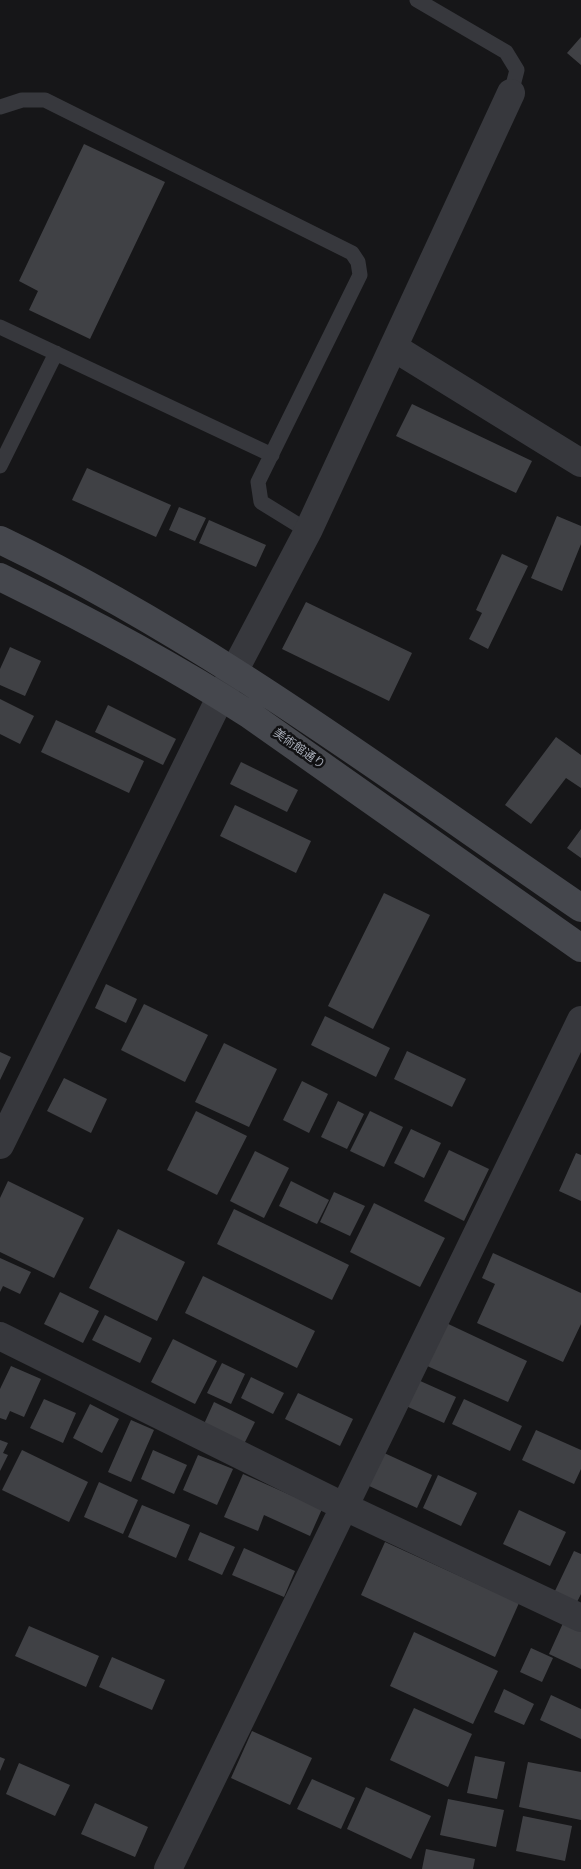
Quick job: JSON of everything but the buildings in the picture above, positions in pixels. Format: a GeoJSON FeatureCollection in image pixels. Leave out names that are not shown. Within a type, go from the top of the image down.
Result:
{"type":"FeatureCollection","features":[{"type":"Feature","properties":{"kind":"street"},"geometry":{"type":"LineString","coordinates":[[0,1145],[221,696],[308,531],[511,93]]}},
{"type":"Feature","properties":{"kind":"street"},"geometry":{"type":"LineString","coordinates":[[393,347],[581,463]]}},
{"type":"Feature","properties":{"kind":"street"},"geometry":{"type":"LineString","coordinates":[[0,540],[55,566],[235,670],[581,908]]}},
{"type":"Feature","properties":{"kind":"street","name":"美術館通り"},"geometry":{"type":"LineString","coordinates":[[0,577],[93,623],[221,696],[581,948]]}},
{"type":"Feature","properties":{"kind":"street"},"geometry":{"type":"LineString","coordinates":[[168,1869],[581,1020]]}},
{"type":"Feature","properties":{"kind":"street"},"geometry":{"type":"LineString","coordinates":[[0,1336],[343,1506],[581,1618]]}},
{"type":"Feature","properties":{"kind":"lane"},"geometry":{"type":"LineString","coordinates":[[417,0],[506,52],[517,70],[511,93]]}},
{"type":"Feature","properties":{"kind":"lane"},"geometry":{"type":"LineString","coordinates":[[0,107],[22,100],[45,100],[352,253],[358,262],[360,275],[258,482],[261,502],[308,531]]}},
{"type":"Feature","properties":{"kind":"lane"},"geometry":{"type":"LineString","coordinates":[[0,327],[272,455]]}},
{"type":"Feature","properties":{"kind":"lane"},"geometry":{"type":"LineString","coordinates":[[0,466],[56,353]]}}]}
